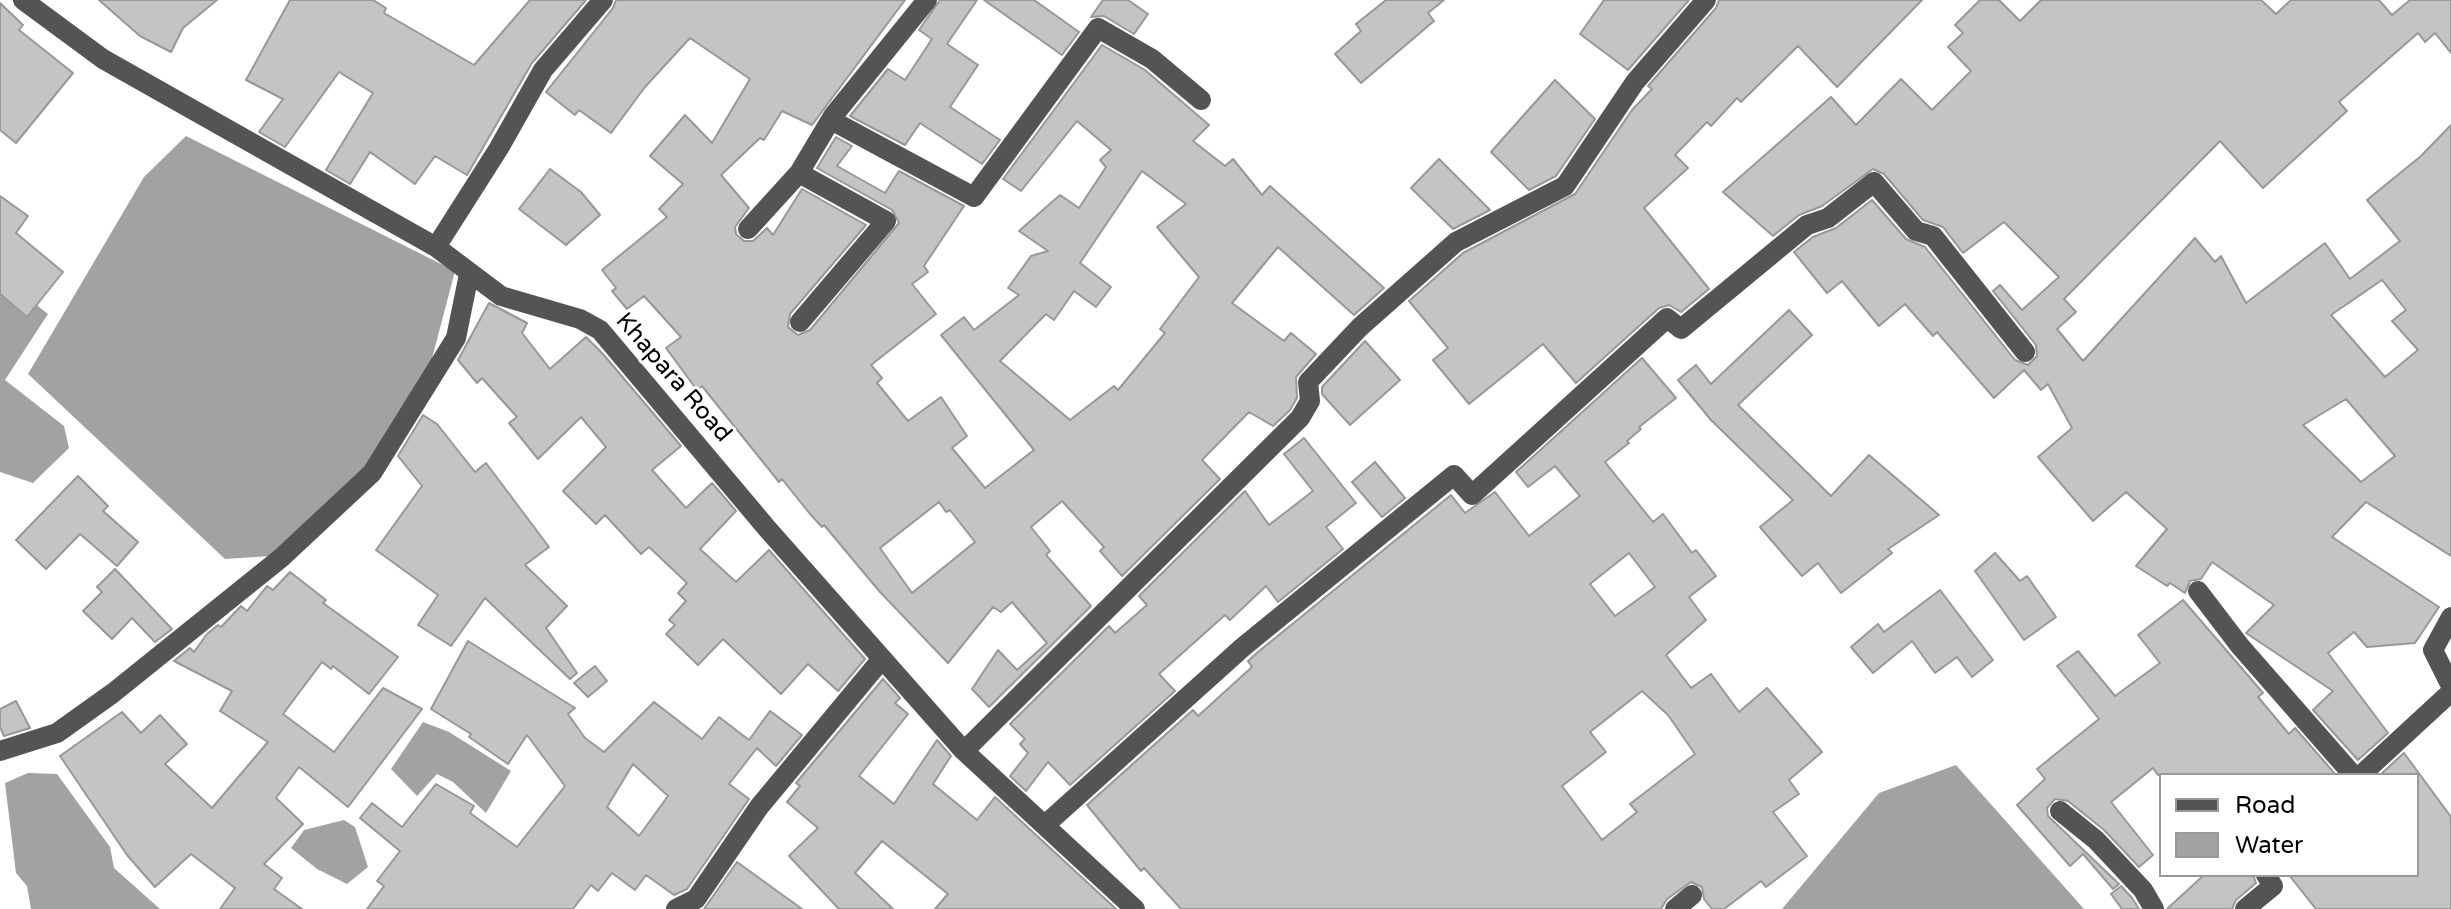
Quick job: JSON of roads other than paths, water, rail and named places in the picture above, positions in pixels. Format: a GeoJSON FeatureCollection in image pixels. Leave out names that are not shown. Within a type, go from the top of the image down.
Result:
{"type":"FeatureCollection","features":[{"type":"Feature","properties":{"kind":"street","name":"Khapara Road"},"geometry":{"type":"LineString","coordinates":[[23,0],[103,59],[436,247],[501,296],[580,319],[600,330],[881,660],[964,751],[1135,909]]}},
{"type":"Feature","properties":{"kind":"street"},"geometry":{"type":"LineString","coordinates":[[436,247],[499,148],[543,70],[603,0]]}},
{"type":"Feature","properties":{"kind":"street"},"geometry":{"type":"LineString","coordinates":[[748,229],[799,173],[831,120],[927,0]]}},
{"type":"Feature","properties":{"kind":"street"},"geometry":{"type":"LineString","coordinates":[[964,751],[1300,418],[1310,401],[1308,382],[1360,327],[1456,242],[1565,186],[1635,82],[1706,0]]}},
{"type":"Feature","properties":{"kind":"street"},"geometry":{"type":"LineString","coordinates":[[831,120],[974,197],[1098,28],[1152,59],[1201,100]]}},
{"type":"Feature","properties":{"kind":"street"},"geometry":{"type":"LineString","coordinates":[[799,173],[886,221],[800,322]]}},
{"type":"Feature","properties":{"kind":"street"},"geometry":{"type":"LineString","coordinates":[[1045,825],[1232,656],[1454,475],[1472,495],[1667,318],[1681,329],[1807,225],[1828,218],[1874,182],[1916,231],[1933,236],[2025,352]]}},
{"type":"Feature","properties":{"kind":"street"},"geometry":{"type":"LineString","coordinates":[[0,751],[57,733],[113,693],[281,558],[372,473],[456,338],[469,274]]}},
{"type":"Feature","properties":{"kind":"street"},"geometry":{"type":"LineString","coordinates":[[2198,591],[2278,690],[2351,773]]}},
{"type":"Feature","properties":{"kind":"street"},"geometry":{"type":"LineString","coordinates":[[2451,617],[2433,650],[2451,686]]}},
{"type":"Feature","properties":{"kind":"street"},"geometry":{"type":"LineString","coordinates":[[676,909],[696,899],[759,807],[881,660]]}},
{"type":"Feature","properties":{"kind":"street"},"geometry":{"type":"LineString","coordinates":[[2363,773],[2451,692]]}},
{"type":"Feature","properties":{"kind":"street"},"geometry":{"type":"LineString","coordinates":[[2060,811],[2096,840],[2143,890],[2154,909]]}},
{"type":"Feature","properties":{"kind":"street"},"geometry":{"type":"LineString","coordinates":[[2245,909],[2273,886],[2267,877]]}},
{"type":"Feature","properties":{"kind":"street"},"geometry":{"type":"LineString","coordinates":[[1675,909],[1692,895]]}},
{"type":"Feature","properties":{"kind":"water"},"geometry":{"type":"Polygon","coordinates":[[[186,136],[455,271],[430,366],[353,485],[271,556],[225,559],[28,374],[144,177],[186,136]]]}},
{"type":"Feature","properties":{"kind":"water"},"geometry":{"type":"Polygon","coordinates":[[[0,276],[48,314],[5,380],[64,426],[69,448],[33,483],[0,472],[0,276]]]}},
{"type":"Feature","properties":{"kind":"water"},"geometry":{"type":"Polygon","coordinates":[[[423,722],[449,732],[511,771],[486,813],[453,782],[437,774],[417,796],[391,769],[423,722]]]}},
{"type":"Feature","properties":{"kind":"water"},"geometry":{"type":"Polygon","coordinates":[[[1956,765],[2084,909],[1782,909],[1879,793],[1956,765]]]}},
{"type":"Feature","properties":{"kind":"water"},"geometry":{"type":"Polygon","coordinates":[[[28,773],[57,774],[110,847],[114,868],[160,909],[31,909],[27,886],[16,873],[5,783],[28,773]]]}},
{"type":"Feature","properties":{"kind":"water"},"geometry":{"type":"Polygon","coordinates":[[[344,820],[355,827],[368,867],[347,884],[317,869],[291,848],[304,830],[344,820]]]}}]}
